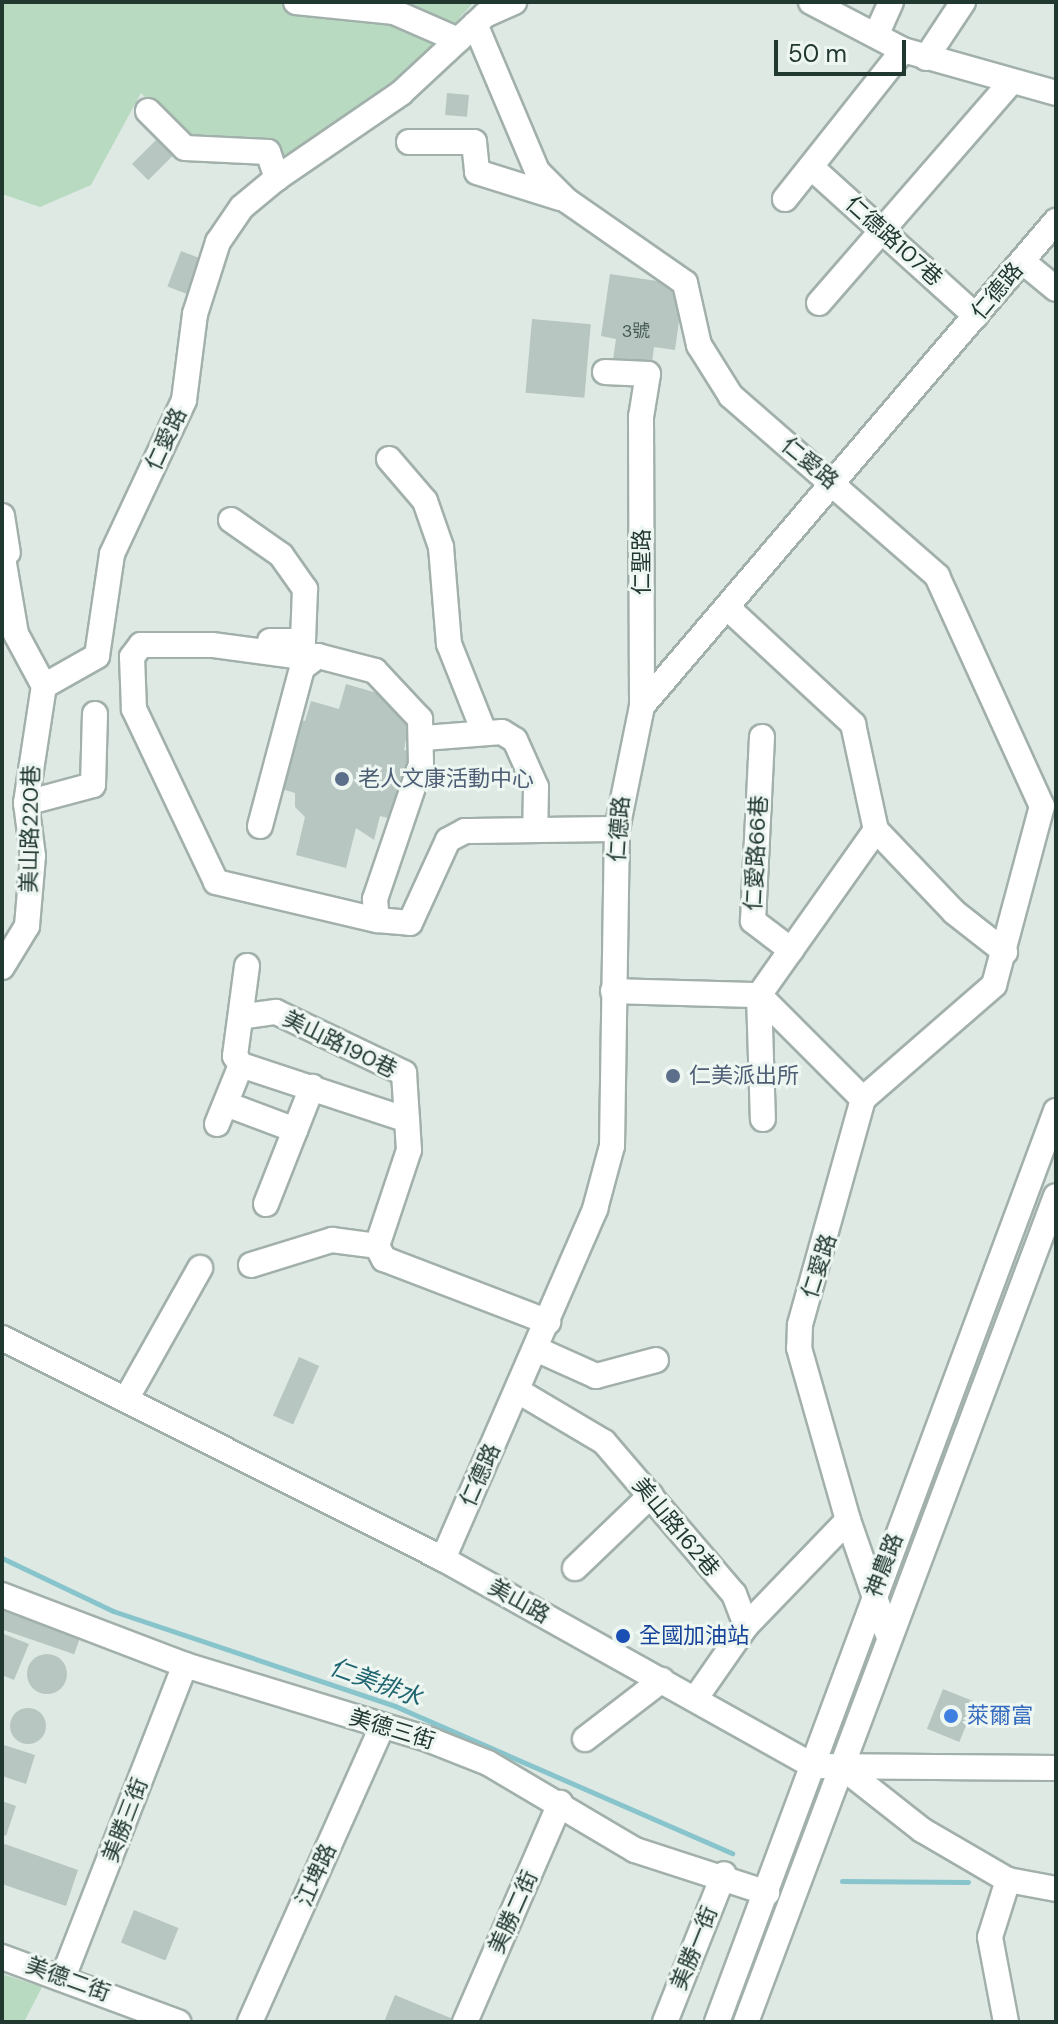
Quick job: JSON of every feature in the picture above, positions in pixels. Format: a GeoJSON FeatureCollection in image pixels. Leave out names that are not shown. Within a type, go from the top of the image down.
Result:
{"type":"FeatureCollection","features":[{"type":"Feature","properties":{"kind":"street"},"geometry":{"type":"LineString","coordinates":[[296,2],[475,20]]}},
{"type":"Feature","properties":{"kind":"street","name":"仁愛路"},"geometry":{"type":"LineString","coordinates":[[104,636],[112,554],[184,400],[195,314],[218,242],[242,207],[277,178],[401,93],[475,20],[514,2]]}},
{"type":"Feature","properties":{"kind":"street"},"geometry":{"type":"LineString","coordinates":[[811,2],[878,31],[914,54],[1010,83],[1056,93]]}},
{"type":"Feature","properties":{"kind":"street"},"geometry":{"type":"LineString","coordinates":[[878,31],[891,2]]}},
{"type":"Feature","properties":{"kind":"street"},"geometry":{"type":"LineString","coordinates":[[785,199],[963,2]]}},
{"type":"Feature","properties":{"kind":"street","name":"仁愛路"},"geometry":{"type":"LineString","coordinates":[[475,20],[537,171],[566,200],[685,283],[699,345],[731,396],[835,483],[937,576],[1042,806],[994,985],[967,1015],[863,1099],[800,1325],[799,1348],[848,1520],[887,1632]]}},
{"type":"Feature","properties":{"kind":"street"},"geometry":{"type":"LineString","coordinates":[[819,303],[885,231],[1010,83]]}},
{"type":"Feature","properties":{"kind":"street"},"geometry":{"type":"LineString","coordinates":[[148,111],[185,148],[268,152],[277,178]]}},
{"type":"Feature","properties":{"kind":"street"},"geometry":{"type":"LineString","coordinates":[[409,142],[474,142],[477,172],[566,200]]}},
{"type":"Feature","properties":{"kind":"street","name":"仁德路107巷"},"geometry":{"type":"LineString","coordinates":[[811,167],[976,316]]}},
{"type":"Feature","properties":{"kind":"street","name":"仁德路"},"geometry":{"type":"LineString","coordinates":[[443,1559],[595,1209],[612,1146],[617,829],[642,706],[730,610],[1056,221]]}},
{"type":"Feature","properties":{"kind":"street"},"geometry":{"type":"LineString","coordinates":[[1022,261],[1056,289]]}},
{"type":"Feature","properties":{"kind":"street","name":"仁聖路"},"geometry":{"type":"LineString","coordinates":[[605,372],[648,374],[641,417],[642,706]]}},
{"type":"Feature","properties":{"kind":"street"},"geometry":{"type":"LineString","coordinates":[[389,459],[425,501],[441,547],[449,644],[484,732]]}},
{"type":"Feature","properties":{"kind":"street"},"geometry":{"type":"LineString","coordinates":[[2,516],[16,634],[44,686],[97,656],[104,636],[303,641],[309,611],[299,572],[231,520]]}},
{"type":"Feature","properties":{"kind":"street"},"geometry":{"type":"LineString","coordinates":[[730,610],[853,724],[876,830],[954,912],[1005,952]]}},
{"type":"Feature","properties":{"kind":"street"},"geometry":{"type":"LineString","coordinates":[[377,920],[375,899],[415,788],[424,738],[400,690],[375,671],[310,658],[212,645],[141,645],[132,657],[134,709],[216,882],[377,920],[410,923],[448,840],[484,826],[617,829]]}},
{"type":"Feature","properties":{"kind":"street"},"geometry":{"type":"LineString","coordinates":[[260,826],[302,668],[310,658]]}},
{"type":"Feature","properties":{"kind":"street","name":"美山路220巷"},"geometry":{"type":"LineString","coordinates":[[2,967],[27,926],[33,856],[26,803],[44,686]]}},
{"type":"Feature","properties":{"kind":"street"},"geometry":{"type":"LineString","coordinates":[[26,803],[93,785],[95,714]]}},
{"type":"Feature","properties":{"kind":"street"},"geometry":{"type":"LineString","coordinates":[[424,738],[502,732],[526,756],[536,787],[535,826]]}},
{"type":"Feature","properties":{"kind":"street","name":"仁愛路66巷"},"geometry":{"type":"LineString","coordinates":[[762,737],[753,921],[791,950]]}},
{"type":"Feature","properties":{"kind":"street"},"geometry":{"type":"LineString","coordinates":[[763,1119],[759,995],[876,830]]}},
{"type":"Feature","properties":{"kind":"street"},"geometry":{"type":"LineString","coordinates":[[247,966],[246,1016],[235,1056],[241,1065],[407,1120]]}},
{"type":"Feature","properties":{"kind":"street"},"geometry":{"type":"LineString","coordinates":[[613,991],[759,995],[863,1099]]}},
{"type":"Feature","properties":{"kind":"street","name":"美山路190巷"},"geometry":{"type":"LineString","coordinates":[[246,1016],[276,1012],[404,1073],[409,1150],[377,1246]]}},
{"type":"Feature","properties":{"kind":"street"},"geometry":{"type":"LineString","coordinates":[[241,1065],[222,1114],[295,1130]]}},
{"type":"Feature","properties":{"kind":"street"},"geometry":{"type":"LineString","coordinates":[[266,1204],[312,1087]]}},
{"type":"Feature","properties":{"kind":"street","name":"神農路"},"geometry":{"type":"LineString","coordinates":[[717,2022],[767,1893],[872,1596],[1056,1111]]}},
{"type":"Feature","properties":{"kind":"street","name":"神農路"},"geometry":{"type":"LineString","coordinates":[[746,2022],[842,1767],[887,1632],[1054,1208]]}},
{"type":"Feature","properties":{"kind":"street"},"geometry":{"type":"LineString","coordinates":[[251,1265],[332,1240],[377,1246],[397,1269],[548,1322]]}},
{"type":"Feature","properties":{"kind":"street"},"geometry":{"type":"LineString","coordinates":[[128,1396],[200,1268]]}},
{"type":"Feature","properties":{"kind":"street","name":"美山路"},"geometry":{"type":"LineString","coordinates":[[2,1338],[128,1396],[443,1559],[813,1766],[1056,1768]]}},
{"type":"Feature","properties":{"kind":"street"},"geometry":{"type":"LineString","coordinates":[[536,1349],[596,1376],[656,1360]]}},
{"type":"Feature","properties":{"kind":"street","name":"美山路162巷"},"geometry":{"type":"LineString","coordinates":[[518,1391],[604,1442],[734,1594],[746,1626]]}},
{"type":"Feature","properties":{"kind":"street"},"geometry":{"type":"LineString","coordinates":[[575,1568],[651,1495]]}},
{"type":"Feature","properties":{"kind":"street"},"geometry":{"type":"LineString","coordinates":[[695,1699],[746,1626],[848,1520]]}},
{"type":"Feature","properties":{"kind":"street","name":"美德三街"},"geometry":{"type":"LineString","coordinates":[[2,1595],[185,1665],[488,1763],[635,1850],[724,1874],[767,1893]]}},
{"type":"Feature","properties":{"kind":"street","name":"美勝三街"},"geometry":{"type":"LineString","coordinates":[[64,1975],[185,1665]]}},
{"type":"Feature","properties":{"kind":"street"},"geometry":{"type":"LineString","coordinates":[[585,1739],[662,1680]]}},
{"type":"Feature","properties":{"kind":"street","name":"江埤路"},"geometry":{"type":"LineString","coordinates":[[250,2022],[382,1727]]}},
{"type":"Feature","properties":{"kind":"street"},"geometry":{"type":"LineString","coordinates":[[842,1767],[922,1830],[1008,1880],[1056,1889]]}},
{"type":"Feature","properties":{"kind":"street","name":"美勝二街"},"geometry":{"type":"LineString","coordinates":[[465,2022],[560,1803]]}},
{"type":"Feature","properties":{"kind":"street","name":"美勝一街"},"geometry":{"type":"LineString","coordinates":[[665,2022],[724,1874]]}},
{"type":"Feature","properties":{"kind":"street"},"geometry":{"type":"LineString","coordinates":[[1006,2022],[990,1937],[1008,1880]]}},
{"type":"Feature","properties":{"kind":"street","name":"美德二街"},"geometry":{"type":"LineString","coordinates":[[2,1957],[64,1975],[178,2022]]}},
{"type":"Feature","properties":{"kind":"green space"},"geometry":{"type":"Polygon","coordinates":[[[2,2],[474,2],[416,65],[297,160],[253,141],[192,143],[141,93],[91,185],[40,207],[2,194],[2,2]]]}},
{"type":"Feature","properties":{"kind":"green space"},"geometry":{"type":"Polygon","coordinates":[[[2,1974],[42,1987],[24,2022],[2,2022],[2,1974]]]}},
{"type":"Feature","properties":{"kind":"building"},"geometry":{"type":"Polygon","coordinates":[[[447,93],[469,95],[467,117],[445,115],[447,93]]]}},
{"type":"Feature","properties":{"kind":"building"},"geometry":{"type":"Polygon","coordinates":[[[161,135],[177,151],[148,180],[132,164],[161,135]]]}},
{"type":"Feature","properties":{"kind":"building"},"geometry":{"type":"Polygon","coordinates":[[[181,251],[205,260],[192,296],[167,286],[181,251]]]}},
{"type":"Feature","properties":{"kind":"building"},"geometry":{"type":"Polygon","coordinates":[[[610,274],[684,285],[675,350],[654,347],[651,371],[612,366],[616,339],[601,336],[610,274]]]}},
{"type":"Feature","properties":{"kind":"building"},"geometry":{"type":"Polygon","coordinates":[[[532,319],[591,324],[584,398],[526,393],[532,319]]]}},
{"type":"Feature","properties":{"kind":"building","name":"老人文康活動中心"},"geometry":{"type":"Polygon","coordinates":[[[346,684],[391,697],[409,723],[404,750],[418,753],[415,770],[403,768],[392,819],[380,816],[374,840],[356,828],[346,868],[296,855],[305,817],[295,807],[295,793],[282,789],[296,719],[305,721],[311,701],[339,709],[346,684]]]}},
{"type":"Feature","properties":{"kind":"building"},"geometry":{"type":"Polygon","coordinates":[[[299,1357],[319,1366],[293,1424],[273,1415],[299,1357]]]}},
{"type":"Feature","properties":{"kind":"building"},"geometry":{"type":"Polygon","coordinates":[[[2,1603],[82,1631],[74,1654],[2,1629],[2,1603]]]}},
{"type":"Feature","properties":{"kind":"building"},"geometry":{"type":"Polygon","coordinates":[[[4,1634],[29,1644],[14,1680],[2,1675],[4,1634]]]}},
{"type":"Feature","properties":{"kind":"building"},"geometry":{"type":"Polygon","coordinates":[[[47,1654],[61,1660],[67,1674],[61,1688],[47,1694],[33,1688],[27,1674],[33,1660],[47,1654]]]}},
{"type":"Feature","properties":{"kind":"building","name":"萊爾富"},"geometry":{"type":"Polygon","coordinates":[[[943,1689],[975,1702],[959,1742],[927,1729],[943,1689]]]}},
{"type":"Feature","properties":{"kind":"building"},"geometry":{"type":"Polygon","coordinates":[[[28,1708],[41,1713],[46,1726],[41,1739],[28,1744],[15,1739],[10,1726],[15,1713],[28,1708]]]}},
{"type":"Feature","properties":{"kind":"building"},"geometry":{"type":"Polygon","coordinates":[[[4,1745],[35,1755],[26,1784],[2,1776],[4,1745]]]}},
{"type":"Feature","properties":{"kind":"building"},"geometry":{"type":"Polygon","coordinates":[[[2,1801],[16,1806],[6,1836],[2,1834],[2,1801]]]}},
{"type":"Feature","properties":{"kind":"building"},"geometry":{"type":"Polygon","coordinates":[[[2,1843],[78,1870],[66,1906],[2,1884],[2,1843]]]}},
{"type":"Feature","properties":{"kind":"building"},"geometry":{"type":"Polygon","coordinates":[[[134,1910],[179,1928],[165,1960],[121,1942],[134,1910]]]}},
{"type":"Feature","properties":{"kind":"building"},"geometry":{"type":"Polygon","coordinates":[[[395,1995],[453,2019],[452,2022],[384,2022],[395,1995]]]}},
{"type":"Feature","properties":{"kind":"waterway","name":"仁美排水"},"geometry":{"type":"LineString","coordinates":[[2,1558],[113,1611],[395,1706],[732,1853]]}},
{"type":"Feature","properties":{"kind":"waterway","name":"仁美排水"},"geometry":{"type":"LineString","coordinates":[[842,1881],[968,1882]]}},
{"type":"Feature","properties":{"kind":"place","name":"老人文康活動中心"},"geometry":{"type":"Point","coordinates":[342,779]}},
{"type":"Feature","properties":{"kind":"place","name":"仁美派出所"},"geometry":{"type":"Point","coordinates":[673,1076]}},
{"type":"Feature","properties":{"kind":"place","name":"全國加油站"},"geometry":{"type":"Point","coordinates":[623,1636]}},
{"type":"Feature","properties":{"kind":"place","name":"萊爾富"},"geometry":{"type":"Point","coordinates":[951,1716]}}]}
